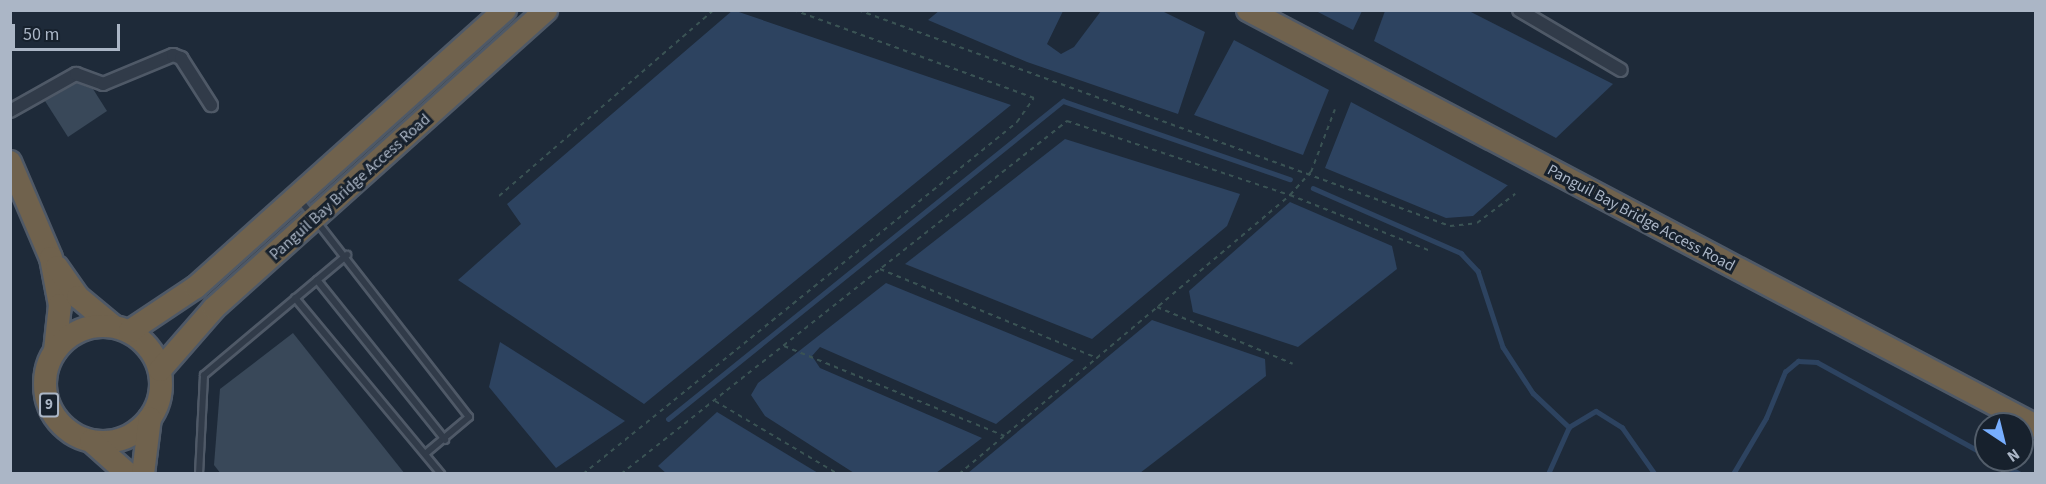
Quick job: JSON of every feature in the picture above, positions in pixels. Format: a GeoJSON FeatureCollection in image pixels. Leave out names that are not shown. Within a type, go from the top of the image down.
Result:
{"type":"FeatureCollection","features":[{"type":"Feature","properties":{"kind":"highway","name":"Panguil Bay Bridge Access Road"},"geometry":{"type":"LineString","coordinates":[[121,329],[196,287],[505,10]]}},
{"type":"Feature","properties":{"kind":"highway","name":"Panguil Bay Bridge Access Road"},"geometry":{"type":"LineString","coordinates":[[160,370],[196,326],[546,10]]}},
{"type":"Feature","properties":{"kind":"highway","name":"Panguil Bay Bridge Access Road"},"geometry":{"type":"LineString","coordinates":[[1248,10],[2036,426]]}},
{"type":"Feature","properties":{"kind":"highway","name":"9"},"geometry":{"type":"LineString","coordinates":[[11,165],[51,258],[78,297],[154,354],[160,370]]}},
{"type":"Feature","properties":{"kind":"highway","name":"9"},"geometry":{"type":"LineString","coordinates":[[51,258],[60,305],[55,351],[45,382],[46,398],[63,426],[91,441],[128,474]]}},
{"type":"Feature","properties":{"kind":"highway"},"geometry":{"type":"LineString","coordinates":[[55,351],[80,330],[121,329]]}},
{"type":"Feature","properties":{"kind":"highway"},"geometry":{"type":"LineString","coordinates":[[143,474],[150,418],[160,395],[160,370]]}},
{"type":"Feature","properties":{"kind":"highway"},"geometry":{"type":"LineString","coordinates":[[91,441],[123,438],[150,418]]}},
{"type":"Feature","properties":{"kind":"street"},"geometry":{"type":"LineString","coordinates":[[1519,10],[1621,70]]}},
{"type":"Feature","properties":{"kind":"street"},"geometry":{"type":"LineString","coordinates":[[10,111],[76,74],[104,84],[173,55],[181,58],[211,105]]}},
{"type":"Feature","properties":{"kind":"lane"},"geometry":{"type":"LineString","coordinates":[[297,197],[347,255],[465,410],[465,422],[425,454]]}},
{"type":"Feature","properties":{"kind":"lane"},"geometry":{"type":"LineString","coordinates":[[199,474],[204,375],[347,255]]}},
{"type":"Feature","properties":{"kind":"lane"},"geometry":{"type":"LineString","coordinates":[[317,280],[445,440]]}},
{"type":"Feature","properties":{"kind":"lane"},"geometry":{"type":"LineString","coordinates":[[295,298],[441,474]]}},
{"type":"Feature","properties":{"kind":"path"},"geometry":{"type":"LineString","coordinates":[[499,196],[714,10]]}},
{"type":"Feature","properties":{"kind":"path"},"geometry":{"type":"LineString","coordinates":[[583,474],[1017,122],[1034,98],[794,10]]}},
{"type":"Feature","properties":{"kind":"path"},"geometry":{"type":"LineString","coordinates":[[858,10],[1311,172],[1450,226],[1477,224],[1515,194]]}},
{"type":"Feature","properties":{"kind":"path"},"geometry":{"type":"LineString","coordinates":[[959,474],[1290,195],[1311,172],[1335,109]]}},
{"type":"Feature","properties":{"kind":"path"},"geometry":{"type":"LineString","coordinates":[[621,474],[1067,121],[1290,195],[1428,250]]}},
{"type":"Feature","properties":{"kind":"path"},"geometry":{"type":"LineString","coordinates":[[880,269],[1097,357]]}},
{"type":"Feature","properties":{"kind":"path"},"geometry":{"type":"LineString","coordinates":[[1157,307],[1293,364]]}},
{"type":"Feature","properties":{"kind":"path"},"geometry":{"type":"LineString","coordinates":[[784,346],[1004,436]]}},
{"type":"Feature","properties":{"kind":"path"},"geometry":{"type":"LineString","coordinates":[[715,401],[838,474]]}},
{"type":"Feature","properties":{"kind":"green space"},"geometry":{"type":"Polygon","coordinates":[[[524,11],[527,11],[314,199],[352,165],[524,11]]]}},
{"type":"Feature","properties":{"kind":"water"},"geometry":{"type":"Polygon","coordinates":[[[733,10],[1011,105],[644,404],[458,280],[521,224],[507,204],[733,10]]]}},
{"type":"Feature","properties":{"kind":"water"},"geometry":{"type":"Polygon","coordinates":[[[940,10],[1063,11],[1047,44],[1061,54],[1074,47],[1101,11],[1162,11],[1205,32],[1178,114],[1027,62],[928,20],[940,10]]]}},
{"type":"Feature","properties":{"kind":"water"},"geometry":{"type":"Polygon","coordinates":[[[1316,11],[1362,11],[1353,30],[1316,11]]]}},
{"type":"Feature","properties":{"kind":"water"},"geometry":{"type":"Polygon","coordinates":[[[1385,11],[1469,11],[1613,84],[1556,138],[1374,41],[1385,11]]]}},
{"type":"Feature","properties":{"kind":"water"},"geometry":{"type":"Polygon","coordinates":[[[1234,40],[1329,90],[1303,155],[1194,115],[1234,40]]]}},
{"type":"Feature","properties":{"kind":"water"},"geometry":{"type":"Polygon","coordinates":[[[1351,102],[1508,185],[1473,216],[1446,218],[1325,168],[1351,102]]]}},
{"type":"Feature","properties":{"kind":"water"},"geometry":{"type":"Polygon","coordinates":[[[1065,139],[1240,194],[1227,226],[1092,339],[905,264],[1065,139]]]}},
{"type":"Feature","properties":{"kind":"water"},"geometry":{"type":"Polygon","coordinates":[[[1290,202],[1392,246],[1397,269],[1298,347],[1193,312],[1189,291],[1290,202]]]}},
{"type":"Feature","properties":{"kind":"water"},"geometry":{"type":"Polygon","coordinates":[[[886,283],[1074,360],[996,424],[820,347],[812,356],[820,368],[982,438],[936,473],[854,473],[765,416],[751,395],[758,383],[886,283]]]}},
{"type":"Feature","properties":{"kind":"water"},"geometry":{"type":"Polygon","coordinates":[[[1152,320],[1265,359],[1266,376],[1140,473],[968,473],[1152,320]]]}},
{"type":"Feature","properties":{"kind":"water"},"geometry":{"type":"Polygon","coordinates":[[[500,342],[625,421],[556,468],[489,387],[500,342]]]}},
{"type":"Feature","properties":{"kind":"water"},"geometry":{"type":"Polygon","coordinates":[[[717,412],[818,473],[667,474],[658,466],[717,412]]]}},
{"type":"Feature","properties":{"kind":"building"},"geometry":{"type":"Polygon","coordinates":[[[77,83],[93,89],[107,111],[68,137],[45,101],[77,83]]]}},
{"type":"Feature","properties":{"kind":"building"},"geometry":{"type":"Polygon","coordinates":[[[293,333],[405,474],[221,474],[214,465],[220,389],[293,333]]]}},
{"type":"Feature","properties":{"kind":"waterway"},"geometry":{"type":"LineString","coordinates":[[668,419],[1063,101],[1290,179]]}},
{"type":"Feature","properties":{"kind":"waterway"},"geometry":{"type":"LineString","coordinates":[[1313,188],[1461,253],[1478,271],[1503,347],[1533,393],[1569,427]]}},
{"type":"Feature","properties":{"kind":"waterway"},"geometry":{"type":"LineString","coordinates":[[1733,474],[1766,418],[1785,372],[1798,361],[1817,362],[1974,448]]}},
{"type":"Feature","properties":{"kind":"waterway"},"geometry":{"type":"LineString","coordinates":[[1548,474],[1569,427],[1596,411],[1622,427],[1655,474]]}}]}
